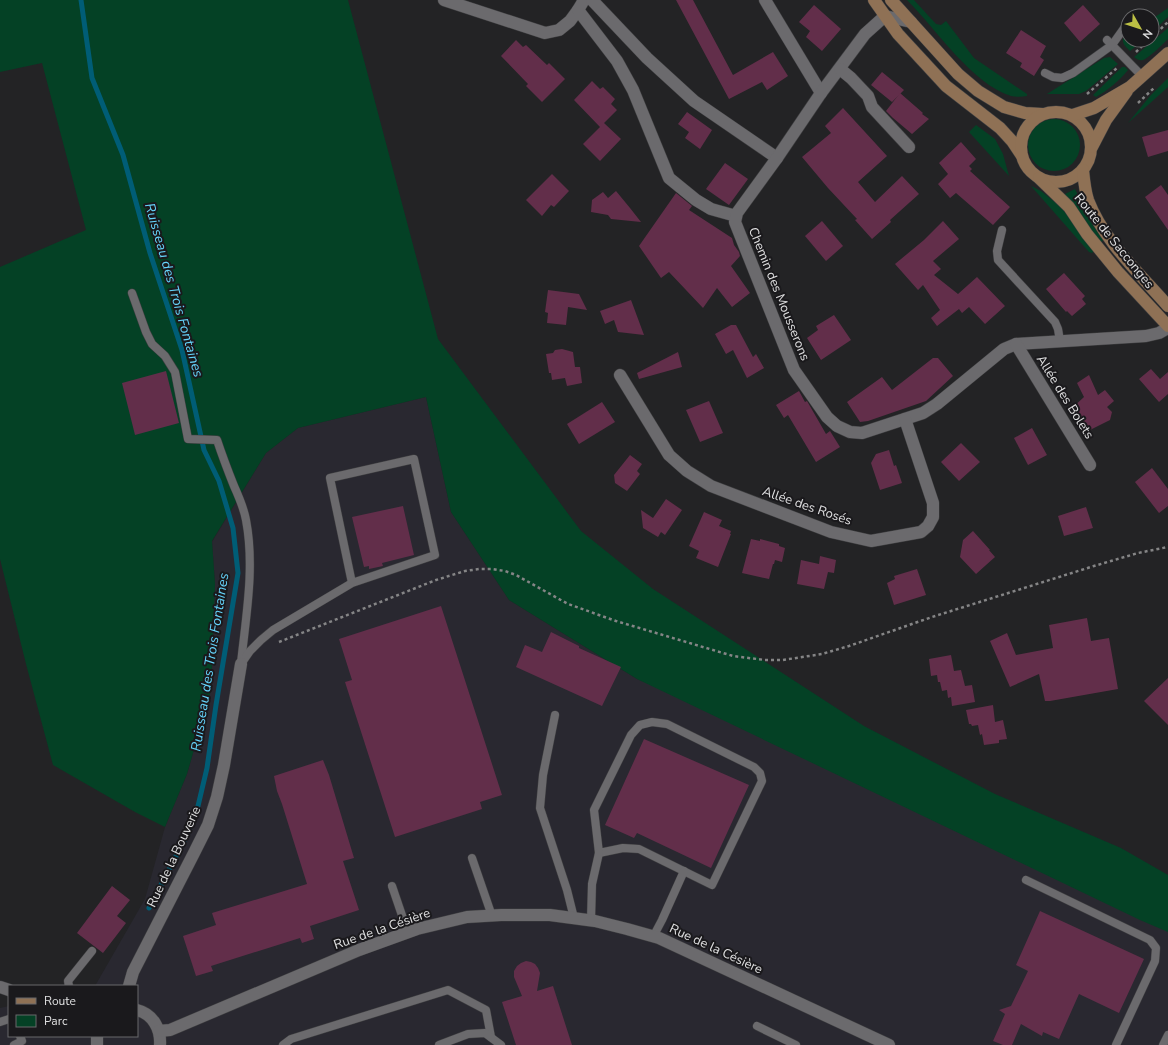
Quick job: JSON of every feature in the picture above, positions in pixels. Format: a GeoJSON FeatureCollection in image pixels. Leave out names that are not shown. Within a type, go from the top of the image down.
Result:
{"type":"FeatureCollection","features":[{"type":"Feature","properties":{"kind":"street"},"geometry":{"type":"LineString","coordinates":[[444,0],[545,33],[558,30],[570,20],[581,5],[617,61],[633,90],[669,178],[696,200],[711,209],[736,216]]}},
{"type":"Feature","properties":{"kind":"street"},"geometry":{"type":"LineString","coordinates":[[592,0],[647,58],[694,101],[777,158]]}},
{"type":"Feature","properties":{"kind":"street"},"geometry":{"type":"LineString","coordinates":[[765,0],[821,93]]}},
{"type":"Feature","properties":{"kind":"street"},"geometry":{"type":"LineString","coordinates":[[874,0],[898,34],[946,86],[1000,128],[1012,141],[1028,168],[1037,176],[1048,181],[1061,181],[1073,178],[1083,170],[1089,159],[1092,147],[1106,120],[1130,87],[1168,53]]}},
{"type":"Feature","properties":{"kind":"street"},"geometry":{"type":"LineString","coordinates":[[885,16],[886,0]]}},
{"type":"Feature","properties":{"kind":"street"},"geometry":{"type":"LineString","coordinates":[[891,0],[958,74],[978,91],[1004,107],[1025,113],[1042,114],[1058,111],[1073,115],[1083,123],[1090,134],[1092,147]]}},
{"type":"Feature","properties":{"kind":"street"},"geometry":{"type":"LineString","coordinates":[[885,16],[911,22]]}},
{"type":"Feature","properties":{"kind":"street","name":"Chemin des Mousserons"},"geometry":{"type":"LineString","coordinates":[[885,16],[865,34],[821,93],[777,158],[743,203],[737,212],[735,222],[794,370],[827,416],[837,426],[850,432],[862,432],[923,413],[938,404],[1004,349],[1016,344],[1146,336],[1159,333],[1168,327]]}},
{"type":"Feature","properties":{"kind":"street"},"geometry":{"type":"LineString","coordinates":[[840,69],[868,96],[872,107],[909,147]]}},
{"type":"Feature","properties":{"kind":"street"},"geometry":{"type":"LineString","coordinates":[[1073,115],[1094,108],[1130,87]]}},
{"type":"Feature","properties":{"kind":"street"},"geometry":{"type":"LineString","coordinates":[[1023,158],[1021,145],[1024,132],[1031,122],[1042,114]]}},
{"type":"Feature","properties":{"kind":"street","name":"Route de Sacconges"},"geometry":{"type":"LineString","coordinates":[[1083,170],[1088,199],[1098,221],[1125,257],[1168,306]]}},
{"type":"Feature","properties":{"kind":"street","name":"Route de Sacconges"},"geometry":{"type":"LineString","coordinates":[[1037,176],[1069,207],[1087,234],[1118,272],[1168,327]]}},
{"type":"Feature","properties":{"kind":"street","name":"Allée des Bolets"},"geometry":{"type":"LineString","coordinates":[[1016,344],[1090,465]]}},
{"type":"Feature","properties":{"kind":"street","name":"Allée des Rosés"},"geometry":{"type":"LineString","coordinates":[[620,375],[669,455],[687,471],[711,486],[831,532],[871,541],[921,532],[928,526],[933,517],[933,503],[905,419]]}},
{"type":"Feature","properties":{"kind":"street","name":"Rue de la Bouverie"},"geometry":{"type":"LineString","coordinates":[[129,985],[133,972],[208,825],[217,797],[224,765],[241,664]]}},
{"type":"Feature","properties":{"kind":"street","name":"Rue de la Césière"},"geometry":{"type":"LineString","coordinates":[[159,1031],[170,1030],[359,950],[416,929],[467,917],[550,915],[591,920],[627,929],[667,942],[889,1045]]}},
{"type":"Feature","properties":{"kind":"street"},"geometry":{"type":"LineString","coordinates":[[138,1010],[148,1015],[155,1022],[159,1031],[160,1045]]}},
{"type":"Feature","properties":{"kind":"lane"},"geometry":{"type":"LineString","coordinates":[[1045,73],[1053,77],[1062,78],[1073,73],[1110,42],[1120,31]]}},
{"type":"Feature","properties":{"kind":"lane"},"geometry":{"type":"LineString","coordinates":[[1110,42],[1142,76]]}},
{"type":"Feature","properties":{"kind":"lane"},"geometry":{"type":"LineString","coordinates":[[1002,230],[997,251],[998,260],[1054,322],[1058,329],[1060,341]]}},
{"type":"Feature","properties":{"kind":"lane"},"geometry":{"type":"LineString","coordinates":[[132,293],[146,332],[152,344],[165,356],[175,372],[188,439],[217,440],[246,518],[249,542],[248,606],[241,664]]}},
{"type":"Feature","properties":{"kind":"lane"},"geometry":{"type":"LineString","coordinates":[[241,664],[250,651],[273,630],[352,584],[435,556],[414,460],[330,478],[352,584]]}},
{"type":"Feature","properties":{"kind":"lane"},"geometry":{"type":"LineString","coordinates":[[555,715],[543,775],[540,808],[567,890],[574,918]]}},
{"type":"Feature","properties":{"kind":"lane"},"geometry":{"type":"LineString","coordinates":[[591,920],[592,884],[599,853],[594,810],[631,735],[640,725],[652,722],[667,724],[754,767],[760,773],[762,781],[712,885],[639,849],[623,848],[599,853]]}},
{"type":"Feature","properties":{"kind":"lane"},"geometry":{"type":"LineString","coordinates":[[472,858],[492,916]]}},
{"type":"Feature","properties":{"kind":"lane"},"geometry":{"type":"LineString","coordinates":[[653,937],[684,871]]}},
{"type":"Feature","properties":{"kind":"lane"},"geometry":{"type":"LineString","coordinates":[[1026,880],[1150,940],[1156,948],[1155,961],[1116,1045]]}},
{"type":"Feature","properties":{"kind":"lane"},"geometry":{"type":"LineString","coordinates":[[392,886],[408,933]]}},
{"type":"Feature","properties":{"kind":"lane"},"geometry":{"type":"LineString","coordinates":[[69,985],[68,981],[92,951]]}},
{"type":"Feature","properties":{"kind":"lane"},"geometry":{"type":"LineString","coordinates":[[283,1045],[291,1038],[448,990],[486,1010],[491,1037]]}},
{"type":"Feature","properties":{"kind":"lane"},"geometry":{"type":"LineString","coordinates":[[757,1026],[796,1045]]}},
{"type":"Feature","properties":{"kind":"lane"},"geometry":{"type":"LineString","coordinates":[[439,1045],[468,1034],[486,1033],[501,1045]]}},
{"type":"Feature","properties":{"kind":"lane"},"geometry":{"type":"LineString","coordinates":[[1163,1045],[1168,1035]]}},
{"type":"Feature","properties":{"kind":"lane"},"geometry":{"type":"LineString","coordinates":[[14,1045],[22,1041],[20,1037]]}},
{"type":"Feature","properties":{"kind":"lane"},"geometry":{"type":"LineString","coordinates":[[291,1038],[296,1045]]}},
{"type":"Feature","properties":{"kind":"path"},"geometry":{"type":"LineString","coordinates":[[1160,30],[1168,22]]}},
{"type":"Feature","properties":{"kind":"path"},"geometry":{"type":"LineString","coordinates":[[1094,108],[1084,97],[1140,48]]}},
{"type":"Feature","properties":{"kind":"path"},"geometry":{"type":"LineString","coordinates":[[277,643],[436,580],[465,571],[492,569],[505,571],[516,575],[568,604],[616,621],[733,656],[765,660],[783,660],[822,654],[932,617],[1094,566],[1138,553],[1168,547]]}},
{"type":"Feature","properties":{"kind":"shaded area"},"geometry":{"type":"Polygon","coordinates":[[[426,397],[451,512],[509,600],[637,679],[1168,899],[1168,1045],[0,1045],[0,1008],[8,1006],[8,1037],[138,1037],[138,985],[96,985],[145,899],[165,827],[187,774],[211,690],[215,584],[212,542],[266,453],[298,428],[426,397]]]}},
{"type":"Feature","properties":{"kind":"green space"},"geometry":{"type":"Polygon","coordinates":[[[0,0],[348,0],[438,339],[581,531],[653,589],[864,726],[995,794],[1121,848],[1168,875],[1168,932],[1140,920],[637,679],[509,600],[451,512],[426,397],[298,428],[266,453],[212,541],[215,584],[211,690],[187,774],[165,827],[135,812],[53,765],[0,559],[0,267],[86,230],[42,63],[0,72],[0,0]]]}},
{"type":"Feature","properties":{"kind":"green space"},"geometry":{"type":"Polygon","coordinates":[[[907,0],[914,0],[936,24],[941,25],[946,21],[974,58],[1027,94],[1027,96],[1011,96],[997,90],[982,80],[955,54],[907,0]]]}},
{"type":"Feature","properties":{"kind":"green space"},"geometry":{"type":"Polygon","coordinates":[[[1168,8],[1168,17],[1160,24],[1160,14],[1168,8]]]}},
{"type":"Feature","properties":{"kind":"green space"},"geometry":{"type":"Polygon","coordinates":[[[1168,28],[1168,39],[1160,46],[1160,35],[1168,28]]]}},
{"type":"Feature","properties":{"kind":"green space"},"geometry":{"type":"Polygon","coordinates":[[[1127,48],[1134,48],[1130,51],[1127,48]]]}},
{"type":"Feature","properties":{"kind":"green space"},"geometry":{"type":"Polygon","coordinates":[[[1145,48],[1158,48],[1146,59],[1139,60],[1134,57],[1145,48]]]}},
{"type":"Feature","properties":{"kind":"green space"},"geometry":{"type":"Polygon","coordinates":[[[1110,57],[1118,64],[1086,91],[1079,94],[1047,94],[1104,58],[1110,57]]]}},
{"type":"Feature","properties":{"kind":"green space"},"geometry":{"type":"Polygon","coordinates":[[[1122,67],[1125,67],[1128,70],[1121,78],[1096,97],[1093,95],[1122,67]]]}},
{"type":"Feature","properties":{"kind":"green space"},"geometry":{"type":"Polygon","coordinates":[[[1168,78],[1168,87],[1128,123],[1150,96],[1168,78]]]}},
{"type":"Feature","properties":{"kind":"green space"},"geometry":{"type":"Polygon","coordinates":[[[1054,119],[1064,121],[1072,127],[1078,135],[1080,145],[1078,155],[1072,163],[1064,169],[1054,171],[1044,169],[1036,163],[1030,155],[1028,145],[1030,135],[1036,127],[1044,121],[1054,119]]]}},
{"type":"Feature","properties":{"kind":"green space"},"geometry":{"type":"Polygon","coordinates":[[[976,125],[995,139],[1003,154],[1009,176],[969,132],[976,125]]]}},
{"type":"Feature","properties":{"kind":"green space"},"geometry":{"type":"Polygon","coordinates":[[[1031,186],[1041,191],[1061,207],[1094,251],[1092,253],[1089,252],[1031,186]]]}},
{"type":"Feature","properties":{"kind":"green space"},"geometry":{"type":"Polygon","coordinates":[[[1075,189],[1088,218],[1103,240],[1100,244],[1075,205],[1065,196],[1065,194],[1075,189]]]}},
{"type":"Feature","properties":{"kind":"building"},"geometry":{"type":"Polygon","coordinates":[[[676,0],[693,0],[733,75],[773,52],[788,76],[767,90],[762,82],[729,99],[676,0]]]}},
{"type":"Feature","properties":{"kind":"building"},"geometry":{"type":"Polygon","coordinates":[[[814,5],[841,29],[822,51],[806,37],[810,31],[799,22],[814,5]]]}},
{"type":"Feature","properties":{"kind":"building"},"geometry":{"type":"Polygon","coordinates":[[[1083,5],[1100,24],[1080,42],[1064,23],[1083,5]]]}},
{"type":"Feature","properties":{"kind":"building"},"geometry":{"type":"Polygon","coordinates":[[[1021,30],[1046,46],[1040,57],[1044,60],[1034,76],[1020,67],[1022,63],[1006,53],[1021,30]]]}},
{"type":"Feature","properties":{"kind":"building"},"geometry":{"type":"Polygon","coordinates":[[[516,40],[523,47],[526,45],[547,65],[549,63],[565,79],[542,102],[526,86],[528,84],[501,56],[516,40]]]}},
{"type":"Feature","properties":{"kind":"building"},"geometry":{"type":"Polygon","coordinates":[[[882,72],[904,90],[892,102],[871,85],[882,72]]]}},
{"type":"Feature","properties":{"kind":"building"},"geometry":{"type":"Polygon","coordinates":[[[592,81],[600,89],[603,87],[615,99],[611,104],[617,110],[604,123],[621,139],[600,161],[583,144],[600,127],[574,100],[592,81]]]}},
{"type":"Feature","properties":{"kind":"building"},"geometry":{"type":"Polygon","coordinates":[[[900,93],[929,119],[912,134],[886,111],[900,93]]]}},
{"type":"Feature","properties":{"kind":"building"},"geometry":{"type":"Polygon","coordinates":[[[843,108],[887,156],[858,182],[875,202],[902,176],[919,194],[890,220],[891,222],[872,239],[855,220],[857,219],[802,157],[831,133],[825,126],[843,108]]]}},
{"type":"Feature","properties":{"kind":"building"},"geometry":{"type":"Polygon","coordinates":[[[687,112],[712,130],[700,149],[685,138],[689,132],[678,124],[687,112]]]}},
{"type":"Feature","properties":{"kind":"building"},"geometry":{"type":"Polygon","coordinates":[[[1168,130],[1168,151],[1148,157],[1142,137],[1168,130]]]}},
{"type":"Feature","properties":{"kind":"building"},"geometry":{"type":"Polygon","coordinates":[[[961,142],[976,159],[969,166],[972,169],[970,171],[1010,207],[993,225],[956,193],[950,198],[938,184],[948,174],[939,163],[961,142]]]}},
{"type":"Feature","properties":{"kind":"building"},"geometry":{"type":"Polygon","coordinates":[[[725,163],[748,179],[729,205],[706,189],[725,163]]]}},
{"type":"Feature","properties":{"kind":"building"},"geometry":{"type":"Polygon","coordinates":[[[552,174],[569,191],[554,207],[551,205],[542,216],[526,200],[552,174]]]}},
{"type":"Feature","properties":{"kind":"building"},"geometry":{"type":"Polygon","coordinates":[[[1161,185],[1168,195],[1168,230],[1145,197],[1161,185]]]}},
{"type":"Feature","properties":{"kind":"building"},"geometry":{"type":"Polygon","coordinates":[[[616,191],[641,222],[611,219],[608,215],[591,212],[592,200],[603,192],[608,198],[616,191]]]}},
{"type":"Feature","properties":{"kind":"building"},"geometry":{"type":"Polygon","coordinates":[[[676,193],[692,206],[689,210],[732,238],[734,245],[739,252],[740,256],[731,266],[750,293],[732,307],[717,288],[703,308],[669,272],[661,278],[639,246],[676,193]]]}},
{"type":"Feature","properties":{"kind":"building"},"geometry":{"type":"Polygon","coordinates":[[[822,221],[843,246],[826,261],[805,236],[822,221]]]}},
{"type":"Feature","properties":{"kind":"building"},"geometry":{"type":"Polygon","coordinates":[[[943,221],[959,239],[933,261],[941,269],[934,275],[958,294],[977,277],[1005,306],[985,324],[969,307],[962,313],[959,309],[937,326],[931,318],[940,310],[923,285],[918,290],[895,264],[924,240],[943,221]]]}},
{"type":"Feature","properties":{"kind":"building"},"geometry":{"type":"Polygon","coordinates":[[[1064,273],[1085,296],[1082,299],[1086,304],[1072,316],[1067,311],[1066,312],[1046,289],[1064,273]]]}},
{"type":"Feature","properties":{"kind":"building"},"geometry":{"type":"Polygon","coordinates":[[[548,290],[579,294],[587,310],[568,307],[566,325],[547,323],[548,313],[545,312],[548,290]]]}},
{"type":"Feature","properties":{"kind":"building"},"geometry":{"type":"Polygon","coordinates":[[[631,300],[644,335],[618,332],[614,320],[605,324],[600,311],[631,300]]]}},
{"type":"Feature","properties":{"kind":"building"},"geometry":{"type":"Polygon","coordinates":[[[834,315],[851,340],[821,360],[807,338],[818,330],[816,326],[834,315]]]}},
{"type":"Feature","properties":{"kind":"building"},"geometry":{"type":"Polygon","coordinates":[[[731,325],[736,325],[753,357],[756,354],[764,368],[747,378],[733,350],[726,354],[715,334],[731,325]]]}},
{"type":"Feature","properties":{"kind":"building"},"geometry":{"type":"Polygon","coordinates":[[[562,349],[573,352],[575,367],[580,367],[582,383],[567,386],[565,378],[552,380],[551,373],[549,373],[546,354],[562,349]]]}},
{"type":"Feature","properties":{"kind":"building"},"geometry":{"type":"Polygon","coordinates":[[[678,352],[682,367],[639,379],[637,373],[678,352]]]}},
{"type":"Feature","properties":{"kind":"building"},"geometry":{"type":"Polygon","coordinates":[[[933,358],[938,358],[953,376],[926,401],[868,421],[860,422],[847,402],[882,377],[892,390],[933,358]]]}},
{"type":"Feature","properties":{"kind":"building"},"geometry":{"type":"Polygon","coordinates":[[[1151,369],[1160,379],[1168,372],[1168,394],[1159,402],[1139,379],[1151,369]]]}},
{"type":"Feature","properties":{"kind":"building"},"geometry":{"type":"Polygon","coordinates":[[[166,371],[179,423],[135,435],[122,383],[166,371]]]}},
{"type":"Feature","properties":{"kind":"building"},"geometry":{"type":"Polygon","coordinates":[[[1089,375],[1098,395],[1105,390],[1114,401],[1107,407],[1112,412],[1110,420],[1088,431],[1070,410],[1084,397],[1077,383],[1089,375]]]}},
{"type":"Feature","properties":{"kind":"building"},"geometry":{"type":"Polygon","coordinates":[[[799,391],[805,402],[807,401],[826,434],[830,431],[840,447],[816,462],[788,415],[784,418],[776,405],[799,391]]]}},
{"type":"Feature","properties":{"kind":"building"},"geometry":{"type":"Polygon","coordinates":[[[709,401],[723,433],[700,442],[686,410],[709,401]]]}},
{"type":"Feature","properties":{"kind":"building"},"geometry":{"type":"Polygon","coordinates":[[[602,402],[615,422],[579,444],[567,424],[602,402]]]}},
{"type":"Feature","properties":{"kind":"building"},"geometry":{"type":"Polygon","coordinates":[[[1032,428],[1047,455],[1028,465],[1014,438],[1032,428]]]}},
{"type":"Feature","properties":{"kind":"building"},"geometry":{"type":"Polygon","coordinates":[[[961,443],[980,462],[959,481],[941,462],[961,443]]]}},
{"type":"Feature","properties":{"kind":"building"},"geometry":{"type":"Polygon","coordinates":[[[889,450],[894,466],[896,465],[902,483],[880,490],[871,463],[876,454],[889,450]]]}},
{"type":"Feature","properties":{"kind":"building"},"geometry":{"type":"Polygon","coordinates":[[[630,455],[642,464],[637,471],[640,474],[627,491],[615,483],[614,475],[630,455]]]}},
{"type":"Feature","properties":{"kind":"building"},"geometry":{"type":"Polygon","coordinates":[[[1152,468],[1168,489],[1168,506],[1159,513],[1135,482],[1152,468]]]}},
{"type":"Feature","properties":{"kind":"building"},"geometry":{"type":"Polygon","coordinates":[[[666,499],[682,510],[665,535],[661,532],[658,537],[643,528],[641,510],[653,518],[666,499]]]}},
{"type":"Feature","properties":{"kind":"building"},"geometry":{"type":"Polygon","coordinates":[[[403,506],[414,555],[382,563],[383,566],[369,569],[369,566],[364,567],[352,517],[403,506]]]}},
{"type":"Feature","properties":{"kind":"building"},"geometry":{"type":"Polygon","coordinates":[[[1086,507],[1093,528],[1064,536],[1058,516],[1086,507]]]}},
{"type":"Feature","properties":{"kind":"building"},"geometry":{"type":"Polygon","coordinates":[[[704,512],[722,520],[719,526],[731,531],[718,567],[696,558],[699,551],[689,546],[704,512]]]}},
{"type":"Feature","properties":{"kind":"building"},"geometry":{"type":"Polygon","coordinates":[[[973,531],[995,557],[976,574],[960,557],[963,540],[973,531]]]}},
{"type":"Feature","properties":{"kind":"building"},"geometry":{"type":"Polygon","coordinates":[[[751,539],[760,541],[760,539],[779,544],[779,546],[785,548],[782,562],[775,560],[769,579],[742,573],[751,539]]]}},
{"type":"Feature","properties":{"kind":"building"},"geometry":{"type":"Polygon","coordinates":[[[820,556],[836,560],[834,573],[828,572],[824,589],[797,584],[801,560],[819,564],[820,556]]]}},
{"type":"Feature","properties":{"kind":"building"},"geometry":{"type":"Polygon","coordinates":[[[917,569],[926,595],[894,605],[887,583],[895,579],[894,576],[917,569]]]}},
{"type":"Feature","properties":{"kind":"building"},"geometry":{"type":"Polygon","coordinates":[[[441,606],[502,795],[480,802],[482,809],[395,837],[345,682],[352,680],[339,639],[441,606]]]}},
{"type":"Feature","properties":{"kind":"building"},"geometry":{"type":"Polygon","coordinates":[[[1087,618],[1091,641],[1109,638],[1118,689],[1045,701],[1039,674],[1010,687],[990,641],[1007,633],[1016,655],[1053,648],[1049,625],[1087,618]]]}},
{"type":"Feature","properties":{"kind":"building"},"geometry":{"type":"Polygon","coordinates":[[[551,632],[579,646],[579,648],[621,667],[602,706],[516,667],[525,645],[542,652],[551,632]]]}},
{"type":"Feature","properties":{"kind":"building"},"geometry":{"type":"Polygon","coordinates":[[[951,655],[954,671],[961,670],[965,686],[972,685],[975,702],[952,706],[951,697],[948,698],[947,690],[942,691],[937,675],[931,676],[929,659],[951,655]]]}},
{"type":"Feature","properties":{"kind":"building"},"geometry":{"type":"Polygon","coordinates":[[[1168,678],[1168,725],[1144,701],[1168,678]]]}},
{"type":"Feature","properties":{"kind":"building"},"geometry":{"type":"Polygon","coordinates":[[[993,705],[995,722],[1003,720],[1007,739],[999,740],[999,743],[984,745],[982,734],[980,735],[978,725],[972,726],[969,724],[966,710],[993,705]]]}},
{"type":"Feature","properties":{"kind":"building"},"geometry":{"type":"Polygon","coordinates":[[[644,739],[749,785],[711,868],[637,833],[634,838],[605,825],[644,739]]]}},
{"type":"Feature","properties":{"kind":"building"},"geometry":{"type":"Polygon","coordinates":[[[323,760],[354,858],[343,861],[359,910],[310,926],[314,939],[302,943],[300,938],[211,966],[213,971],[196,976],[183,936],[216,925],[212,913],[307,884],[277,791],[274,776],[323,760]]]}},
{"type":"Feature","properties":{"kind":"building"},"geometry":{"type":"Polygon","coordinates":[[[112,886],[130,900],[117,916],[126,923],[103,953],[77,933],[112,886]]]}},
{"type":"Feature","properties":{"kind":"building"},"geometry":{"type":"Polygon","coordinates":[[[1040,911],[1144,959],[1119,1013],[1079,994],[1059,1039],[1043,1032],[1042,1036],[1021,1024],[1012,1045],[1003,1045],[993,1041],[1005,1014],[999,1010],[1011,1006],[1028,971],[1016,965],[1040,911]]]}},
{"type":"Feature","properties":{"kind":"building"},"geometry":{"type":"Polygon","coordinates":[[[526,961],[535,964],[540,973],[537,991],[553,986],[572,1045],[516,1045],[502,1002],[522,996],[514,977],[514,971],[517,966],[526,961]]]}},
{"type":"Feature","properties":{"kind":"waterway","name":"Ruisseau des Trois Fontaines"},"geometry":{"type":"LineString","coordinates":[[81,0],[92,78],[123,155],[150,253],[182,350],[204,450],[219,481],[233,528],[238,573],[207,768],[198,806],[185,839],[149,908]]}}]}
